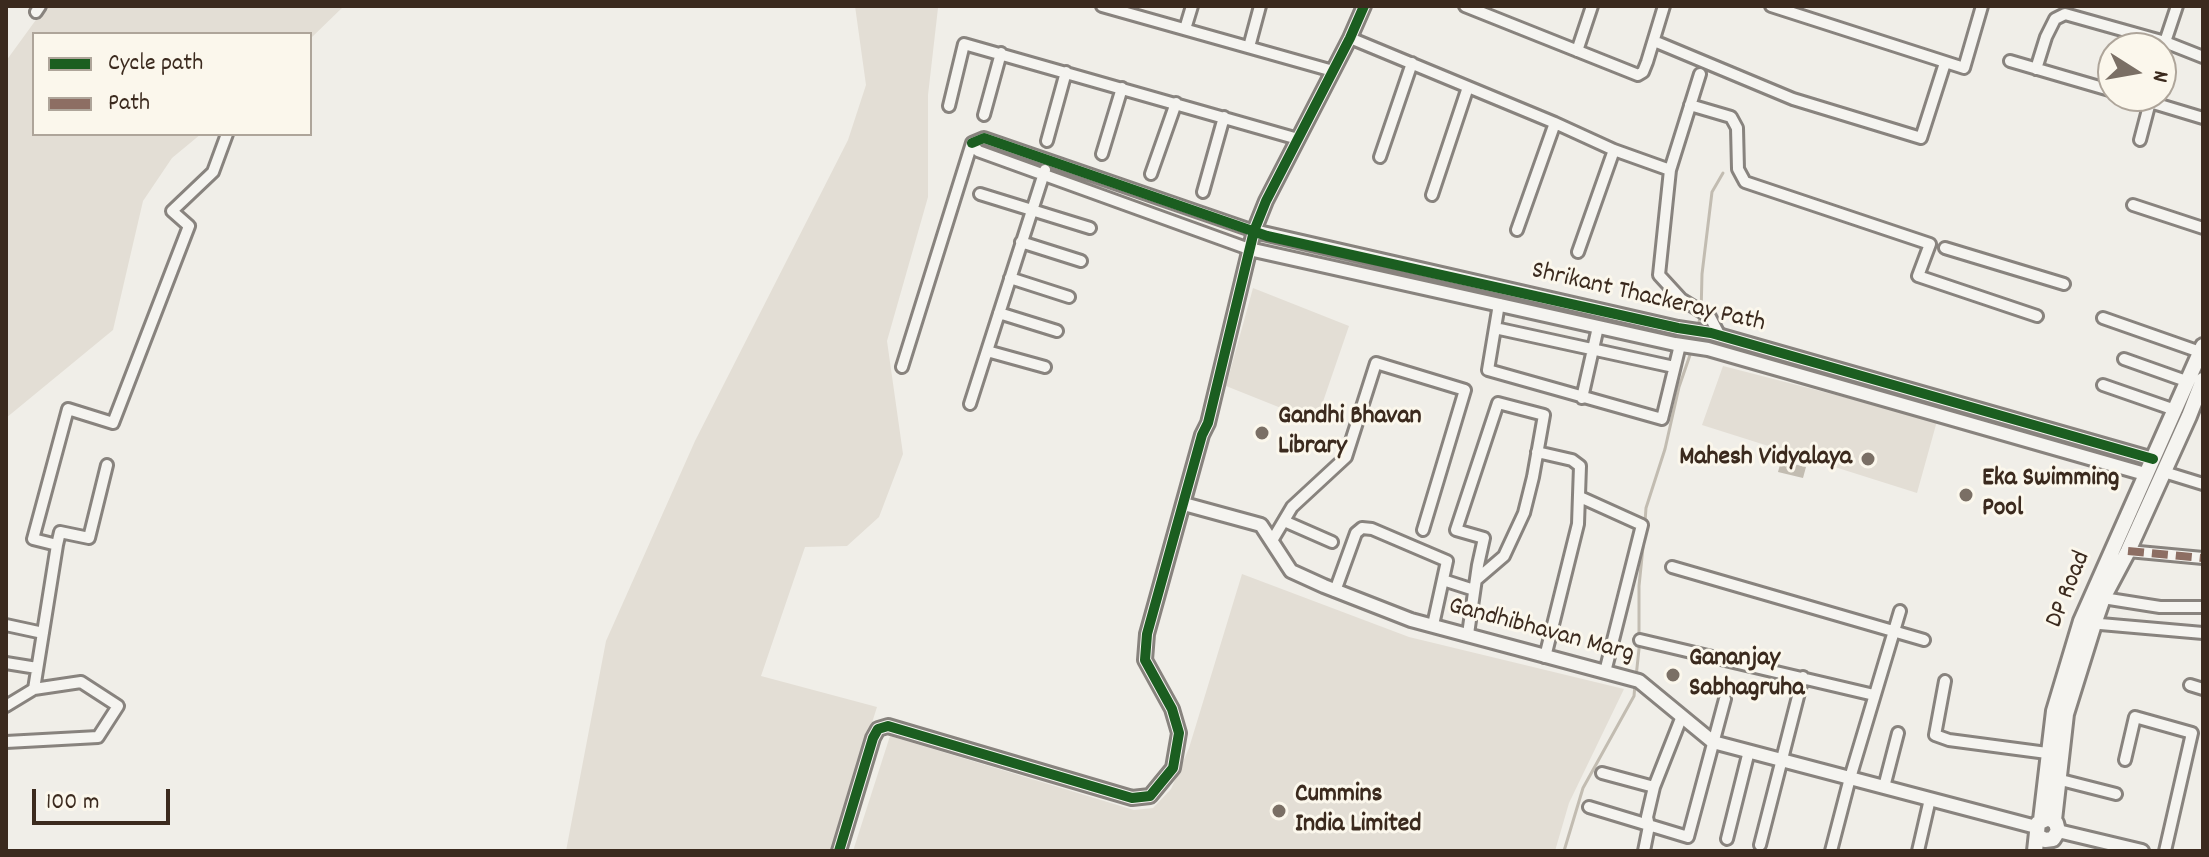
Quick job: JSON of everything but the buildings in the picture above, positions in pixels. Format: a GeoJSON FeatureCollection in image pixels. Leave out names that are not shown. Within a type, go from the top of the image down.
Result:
{"type":"FeatureCollection","features":[{"type":"Feature","properties":{"kind":"main road","name":"DP Road"},"geometry":{"type":"LineString","coordinates":[[2188,411],[2186,381],[2202,349]]}},
{"type":"Feature","properties":{"kind":"main road","name":"DP Road"},"geometry":{"type":"LineString","coordinates":[[2046,832],[2066,714],[2088,622],[2128,551],[2161,468],[2203,380]]}},
{"type":"Feature","properties":{"kind":"main road","name":"Shrikant Thackeray Path"},"geometry":{"type":"LineString","coordinates":[[2145,474],[2161,468]]}},
{"type":"Feature","properties":{"kind":"main road","name":"DP Road"},"geometry":{"type":"LineString","coordinates":[[2054,851],[2046,832],[2047,753],[2060,687],[2145,474]]}},
{"type":"Feature","properties":{"kind":"street"},"geometry":{"type":"LineString","coordinates":[[1102,6],[1122,9],[1333,71]]}},
{"type":"Feature","properties":{"kind":"street"},"geometry":{"type":"LineString","coordinates":[[1185,29],[1192,6]]}},
{"type":"Feature","properties":{"kind":"street"},"geometry":{"type":"LineString","coordinates":[[1249,47],[1260,6]]}},
{"type":"Feature","properties":{"kind":"street"},"geometry":{"type":"LineString","coordinates":[[839,851],[873,738],[878,729],[888,726],[1132,798],[1150,796],[1173,768],[1179,733],[1172,709],[1145,660],[1147,634],[1202,435],[1208,423],[1254,231],[1364,6]]}},
{"type":"Feature","properties":{"kind":"street"},"geometry":{"type":"LineString","coordinates":[[1465,6],[1491,11],[1638,75],[1643,72],[1664,6]]}},
{"type":"Feature","properties":{"kind":"street"},"geometry":{"type":"LineString","coordinates":[[1577,51],[1592,6]]}},
{"type":"Feature","properties":{"kind":"street"},"geometry":{"type":"LineString","coordinates":[[1771,6],[1964,68],[1982,6]]}},
{"type":"Feature","properties":{"kind":"street"},"geometry":{"type":"LineString","coordinates":[[2168,32],[2177,6]]}},
{"type":"Feature","properties":{"kind":"street"},"geometry":{"type":"LineString","coordinates":[[2036,69],[2055,19],[2065,14],[2129,32]]}},
{"type":"Feature","properties":{"kind":"street"},"geometry":{"type":"LineString","coordinates":[[1350,38],[1614,150],[1670,170]]}},
{"type":"Feature","properties":{"kind":"street"},"geometry":{"type":"LineString","coordinates":[[1654,41],[1793,99],[1921,138],[1945,63]]}},
{"type":"Feature","properties":{"kind":"street"},"geometry":{"type":"LineString","coordinates":[[949,106],[964,44],[1298,139]]}},
{"type":"Feature","properties":{"kind":"street"},"geometry":{"type":"LineString","coordinates":[[2177,47],[2203,57]]}},
{"type":"Feature","properties":{"kind":"street"},"geometry":{"type":"LineString","coordinates":[[984,115],[1001,53]]}},
{"type":"Feature","properties":{"kind":"street"},"geometry":{"type":"LineString","coordinates":[[2010,61],[2097,86]]}},
{"type":"Feature","properties":{"kind":"street"},"geometry":{"type":"LineString","coordinates":[[1380,157],[1412,63]]}},
{"type":"Feature","properties":{"kind":"street"},"geometry":{"type":"LineString","coordinates":[[1047,141],[1066,72]]}},
{"type":"Feature","properties":{"kind":"street"},"geometry":{"type":"LineString","coordinates":[[1700,74],[1670,170],[1659,275],[1681,299],[1710,317],[1716,334]]}},
{"type":"Feature","properties":{"kind":"street"},"geometry":{"type":"LineString","coordinates":[[1432,195],[1468,87]]}},
{"type":"Feature","properties":{"kind":"street"},"geometry":{"type":"LineString","coordinates":[[1102,154],[1122,88]]}},
{"type":"Feature","properties":{"kind":"street"},"geometry":{"type":"LineString","coordinates":[[1151,174],[1176,103]]}},
{"type":"Feature","properties":{"kind":"street"},"geometry":{"type":"LineString","coordinates":[[1690,105],[1731,117],[1737,128],[1738,169],[1745,182],[1930,244],[1918,276],[2037,316]]}},
{"type":"Feature","properties":{"kind":"street"},"geometry":{"type":"LineString","coordinates":[[2177,110],[2203,118]]}},
{"type":"Feature","properties":{"kind":"street"},"geometry":{"type":"LineString","coordinates":[[2140,140],[2147,112]]}},
{"type":"Feature","properties":{"kind":"street"},"geometry":{"type":"LineString","coordinates":[[1203,192],[1224,117]]}},
{"type":"Feature","properties":{"kind":"street"},"geometry":{"type":"LineString","coordinates":[[1517,230],[1555,123]]}},
{"type":"Feature","properties":{"kind":"street"},"geometry":{"type":"LineString","coordinates":[[57,545],[33,539],[68,409],[113,423],[189,226],[172,211],[213,172],[226,136]]}},
{"type":"Feature","properties":{"kind":"street"},"geometry":{"type":"LineString","coordinates":[[972,143],[984,138],[1254,231]]}},
{"type":"Feature","properties":{"kind":"street"},"geometry":{"type":"LineString","coordinates":[[972,143],[978,151],[1249,249]]}},
{"type":"Feature","properties":{"kind":"street"},"geometry":{"type":"LineString","coordinates":[[902,367],[972,143]]}},
{"type":"Feature","properties":{"kind":"street"},"geometry":{"type":"LineString","coordinates":[[1578,252],[1614,150]]}},
{"type":"Feature","properties":{"kind":"street"},"geometry":{"type":"LineString","coordinates":[[970,404],[1048,160]]}},
{"type":"Feature","properties":{"kind":"street"},"geometry":{"type":"LineString","coordinates":[[980,194],[1090,228]]}},
{"type":"Feature","properties":{"kind":"street"},"geometry":{"type":"LineString","coordinates":[[2133,205],[2203,228]]}},
{"type":"Feature","properties":{"kind":"street"},"geometry":{"type":"LineString","coordinates":[[1175,222],[1179,206]]}},
{"type":"Feature","properties":{"kind":"street","name":"Shrikant Thackeray Path"},"geometry":{"type":"LineString","coordinates":[[1254,231],[1716,334],[2161,468]]}},
{"type":"Feature","properties":{"kind":"street"},"geometry":{"type":"LineString","coordinates":[[1021,242],[1081,261]]}},
{"type":"Feature","properties":{"kind":"street"},"geometry":{"type":"LineString","coordinates":[[1945,248],[2064,284]]}},
{"type":"Feature","properties":{"kind":"street","name":"Shrikant Thackeray Path"},"geometry":{"type":"LineString","coordinates":[[1249,249],[1708,349],[2145,474]]}},
{"type":"Feature","properties":{"kind":"street"},"geometry":{"type":"LineString","coordinates":[[1010,278],[1069,297]]}},
{"type":"Feature","properties":{"kind":"street"},"geometry":{"type":"LineString","coordinates":[[1499,304],[1488,370],[1662,419],[1674,367],[1683,345]]}},
{"type":"Feature","properties":{"kind":"street"},"geometry":{"type":"LineString","coordinates":[[999,313],[1057,331]]}},
{"type":"Feature","properties":{"kind":"street"},"geometry":{"type":"LineString","coordinates":[[2103,318],[2202,349]]}},
{"type":"Feature","properties":{"kind":"street"},"geometry":{"type":"LineString","coordinates":[[1582,398],[1598,327]]}},
{"type":"Feature","properties":{"kind":"street"},"geometry":{"type":"LineString","coordinates":[[1495,328],[1674,367]]}},
{"type":"Feature","properties":{"kind":"street"},"geometry":{"type":"LineString","coordinates":[[987,351],[1045,367]]}},
{"type":"Feature","properties":{"kind":"street"},"geometry":{"type":"LineString","coordinates":[[2124,359],[2186,381]]}},
{"type":"Feature","properties":{"kind":"street"},"geometry":{"type":"LineString","coordinates":[[1273,539],[1292,507],[1346,457],[1376,363],[1465,390],[1423,530]]}},
{"type":"Feature","properties":{"kind":"street"},"geometry":{"type":"LineString","coordinates":[[2103,385],[2188,411]]}},
{"type":"Feature","properties":{"kind":"street"},"geometry":{"type":"LineString","coordinates":[[2124,397],[2188,411]]}},
{"type":"Feature","properties":{"kind":"street"},"geometry":{"type":"LineString","coordinates":[[1468,634],[1475,585],[1484,538],[1456,530],[1498,403],[1544,415],[1524,513],[1504,556],[1475,585]]}},
{"type":"Feature","properties":{"kind":"street"},"geometry":{"type":"LineString","coordinates":[[1537,452],[1572,460],[1580,466],[1578,524],[1545,657]]}},
{"type":"Feature","properties":{"kind":"street"},"geometry":{"type":"LineString","coordinates":[[34,689],[60,532],[89,538],[107,465]]}},
{"type":"Feature","properties":{"kind":"street"},"geometry":{"type":"LineString","coordinates":[[2161,468],[2203,484]]}},
{"type":"Feature","properties":{"kind":"street"},"geometry":{"type":"LineString","coordinates":[[1580,497],[1642,525],[1605,672]]}},
{"type":"Feature","properties":{"kind":"street","name":"Gandhibhavan Marg"},"geometry":{"type":"LineString","coordinates":[[1184,504],[1261,525],[1273,539],[1291,571],[1335,591],[1411,620],[1635,680],[1713,742],[2046,832],[2142,851]]}},
{"type":"Feature","properties":{"kind":"street"},"geometry":{"type":"LineString","coordinates":[[1284,521],[1332,542]]}},
{"type":"Feature","properties":{"kind":"street"},"geometry":{"type":"LineString","coordinates":[[1335,591],[1356,533],[1362,528],[1372,529],[1447,561],[1433,625]]}},
{"type":"Feature","properties":{"kind":"street"},"geometry":{"type":"LineString","coordinates":[[2128,551],[2203,558]]}},
{"type":"Feature","properties":{"kind":"street"},"geometry":{"type":"LineString","coordinates":[[1672,567],[1924,640]]}},
{"type":"Feature","properties":{"kind":"street"},"geometry":{"type":"LineString","coordinates":[[1443,580],[1475,585]]}},
{"type":"Feature","properties":{"kind":"street"},"geometry":{"type":"LineString","coordinates":[[2103,598],[2160,607],[2203,607]]}},
{"type":"Feature","properties":{"kind":"street"},"geometry":{"type":"LineString","coordinates":[[1831,851],[1900,611]]}},
{"type":"Feature","properties":{"kind":"street"},"geometry":{"type":"LineString","coordinates":[[2088,622],[2203,633]]}},
{"type":"Feature","properties":{"kind":"street"},"geometry":{"type":"LineString","coordinates":[[6,625],[43,633]]}},
{"type":"Feature","properties":{"kind":"street"},"geometry":{"type":"LineString","coordinates":[[1640,640],[1874,695]]}},
{"type":"Feature","properties":{"kind":"street"},"geometry":{"type":"LineString","coordinates":[[6,663],[37,668]]}},
{"type":"Feature","properties":{"kind":"street"},"geometry":{"type":"LineString","coordinates":[[1760,845],[1803,677]]}},
{"type":"Feature","properties":{"kind":"street"},"geometry":{"type":"LineString","coordinates":[[1945,681],[1935,735],[1949,740],[2047,753]]}},
{"type":"Feature","properties":{"kind":"street"},"geometry":{"type":"LineString","coordinates":[[6,706],[34,689],[81,682],[118,706],[98,737],[6,742]]}},
{"type":"Feature","properties":{"kind":"street"},"geometry":{"type":"LineString","coordinates":[[2190,685],[2203,689]]}},
{"type":"Feature","properties":{"kind":"street"},"geometry":{"type":"LineString","coordinates":[[1589,807],[1688,837],[1725,699]]}},
{"type":"Feature","properties":{"kind":"street"},"geometry":{"type":"LineString","coordinates":[[1644,851],[1654,787],[1682,716]]}},
{"type":"Feature","properties":{"kind":"street"},"geometry":{"type":"LineString","coordinates":[[2125,760],[2135,717],[2192,733],[2165,851]]}},
{"type":"Feature","properties":{"kind":"street"},"geometry":{"type":"LineString","coordinates":[[1884,787],[1898,733]]}},
{"type":"Feature","properties":{"kind":"street"},"geometry":{"type":"LineString","coordinates":[[1727,839],[1749,751]]}},
{"type":"Feature","properties":{"kind":"street"},"geometry":{"type":"LineString","coordinates":[[1602,773],[1654,787]]}},
{"type":"Feature","properties":{"kind":"street"},"geometry":{"type":"LineString","coordinates":[[2057,779],[2116,794]]}},
{"type":"Feature","properties":{"kind":"street"},"geometry":{"type":"LineString","coordinates":[[1918,851],[1930,799]]}},
{"type":"Feature","properties":{"kind":"shaded area"},"geometry":{"type":"Polygon","coordinates":[[[46,6],[344,6],[312,37],[312,32],[32,32],[32,136],[199,136],[172,158],[143,201],[113,330],[6,418],[6,61],[46,6]]]}},
{"type":"Feature","properties":{"kind":"shaded area"},"geometry":{"type":"Polygon","coordinates":[[[855,6],[942,6],[938,8],[928,95],[928,197],[887,341],[903,454],[879,517],[847,546],[805,547],[761,676],[877,707],[831,851],[566,851],[606,641],[695,441],[848,140],[866,85],[855,6]]]}},
{"type":"Feature","properties":{"kind":"shaded area"},"geometry":{"type":"Polygon","coordinates":[[[1253,288],[1349,326],[1316,422],[1226,386],[1253,288]]]}},
{"type":"Feature","properties":{"kind":"shaded area","name":"Mahesh Vidyalaya"},"geometry":{"type":"Polygon","coordinates":[[[1723,366],[1937,421],[1917,493],[1702,425],[1723,366]]]}},
{"type":"Feature","properties":{"kind":"shaded area"},"geometry":{"type":"Polygon","coordinates":[[[1781,461],[1806,467],[1803,478],[1778,472],[1781,461]]]}},
{"type":"Feature","properties":{"kind":"shaded area"},"geometry":{"type":"Polygon","coordinates":[[[1242,574],[1409,637],[1624,689],[1569,803],[1555,851],[853,851],[890,736],[1134,810],[1153,808],[1171,789],[1189,748],[1242,574]]]}},
{"type":"Feature","properties":{"kind":"waterway"},"geometry":{"type":"LineString","coordinates":[[1697,329],[1701,315],[1702,274],[1712,192],[1723,173]]}},
{"type":"Feature","properties":{"kind":"waterway"},"geometry":{"type":"LineString","coordinates":[[1645,522],[1646,508],[1691,352]]}},
{"type":"Feature","properties":{"kind":"waterway"},"geometry":{"type":"LineString","coordinates":[[1636,677],[1644,537]]}},
{"type":"Feature","properties":{"kind":"waterway"},"geometry":{"type":"LineString","coordinates":[[1564,851],[1583,788],[1634,696],[1635,685]]}},
{"type":"Feature","properties":{"kind":"marked path"},"geometry":{"type":"LineString","coordinates":[[2128,551],[2203,558]]}},
{"type":"Feature","properties":{"kind":"cycle path"},"geometry":{"type":"LineString","coordinates":[[839,851],[873,738],[878,729],[888,726],[1132,798],[1150,796],[1173,768],[1179,733],[1172,709],[1145,660],[1147,634],[1202,435],[1208,423],[1254,231],[1364,6]]}},
{"type":"Feature","properties":{"kind":"cycle path"},"geometry":{"type":"LineString","coordinates":[[972,143],[984,138],[1267,236],[1711,333],[2153,459]]}},
{"type":"Feature","properties":{"kind":"place","name":"Gandhi Bhavan Library"},"geometry":{"type":"Point","coordinates":[1262,433]}},
{"type":"Feature","properties":{"kind":"place","name":"Mahesh Vidyalaya"},"geometry":{"type":"Point","coordinates":[1868,459]}},
{"type":"Feature","properties":{"kind":"place","name":"Eka Swimming Pool"},"geometry":{"type":"Point","coordinates":[1966,495]}},
{"type":"Feature","properties":{"kind":"place","name":"Gananjay Sabhagruha"},"geometry":{"type":"Point","coordinates":[1673,675]}},
{"type":"Feature","properties":{"kind":"place","name":"Cummins India Limited"},"geometry":{"type":"Point","coordinates":[1279,811]}}]}
